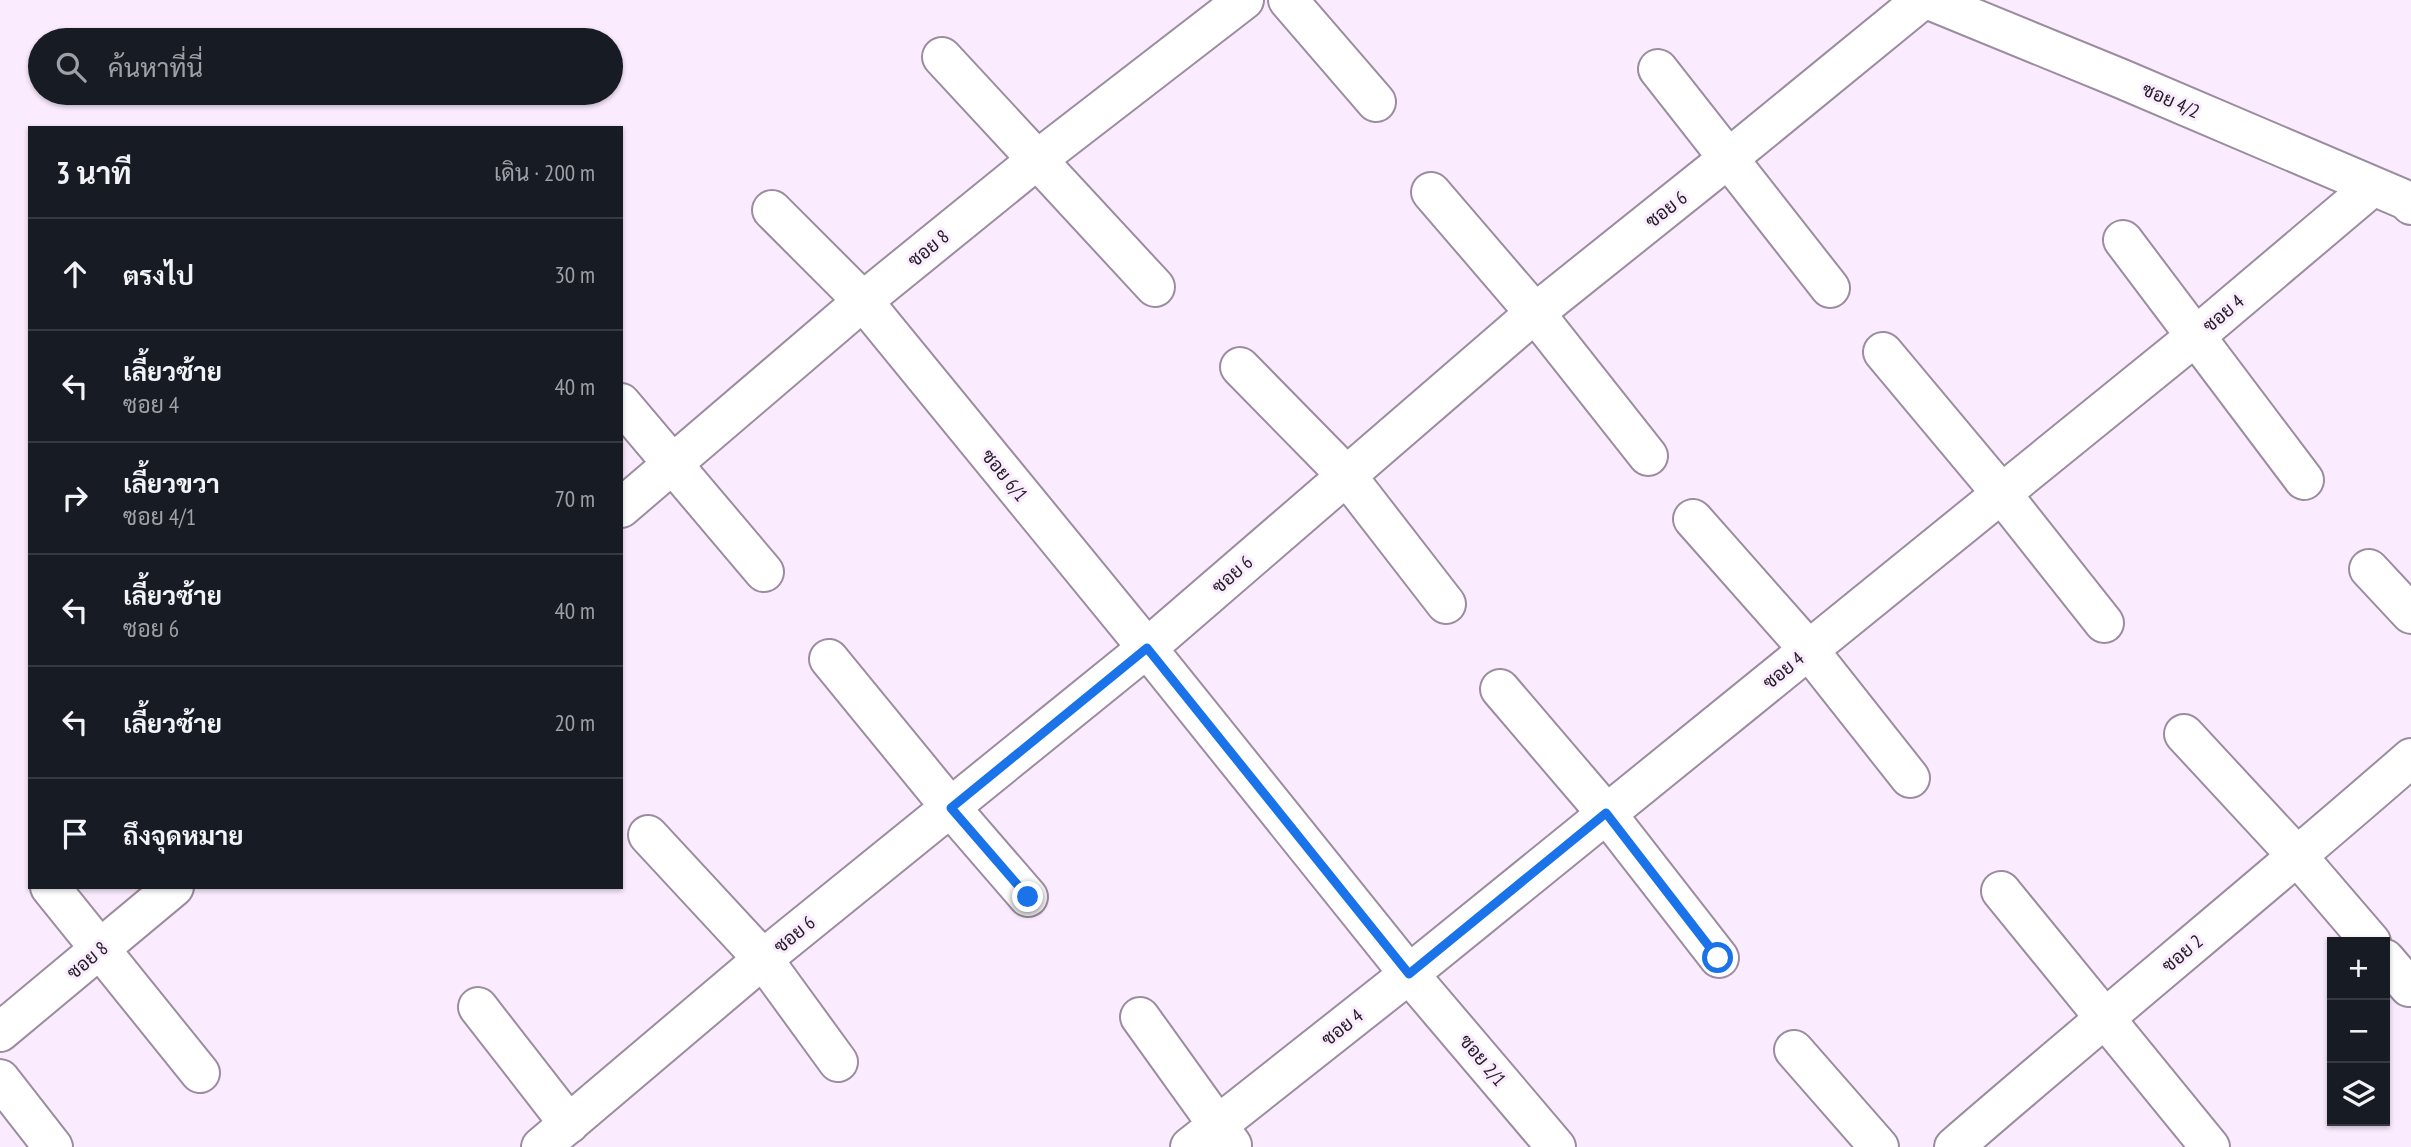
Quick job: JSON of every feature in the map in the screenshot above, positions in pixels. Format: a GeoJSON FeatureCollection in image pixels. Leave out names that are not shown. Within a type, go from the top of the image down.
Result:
{"type":"FeatureCollection","features":[{"type":"Feature","properties":{"kind":"street","name":"ซอย 8"},"geometry":{"type":"LineString","coordinates":[[623,506],[863,301],[1038,159],[1244,0]]}},
{"type":"Feature","properties":{"kind":"street"},"geometry":{"type":"LineString","coordinates":[[1288,0],[1376,102]]}},
{"type":"Feature","properties":{"kind":"street","name":"ซอย 6"},"geometry":{"type":"LineString","coordinates":[[555,1136],[762,959],[1147,648],[1535,313],[1730,158],[1922,0]]}},
{"type":"Feature","properties":{"kind":"street","name":"ซอย 4/2"},"geometry":{"type":"LineString","coordinates":[[1929,0],[2122,79],[2411,205]]}},
{"type":"Feature","properties":{"kind":"street"},"geometry":{"type":"LineString","coordinates":[[942,57],[1155,287]]}},
{"type":"Feature","properties":{"kind":"street"},"geometry":{"type":"LineString","coordinates":[[1658,69],[1830,288]]}},
{"type":"Feature","properties":{"kind":"street","name":"ซอย 4"},"geometry":{"type":"LineString","coordinates":[[1213,1140],[1409,974],[2197,335],[2372,187]]}},
{"type":"Feature","properties":{"kind":"street"},"geometry":{"type":"LineString","coordinates":[[1431,192],[1535,313],[1647,456]]}},
{"type":"Feature","properties":{"kind":"street","name":"ซอย 6/1"},"geometry":{"type":"LineString","coordinates":[[772,210],[863,301],[1409,974]]}},
{"type":"Feature","properties":{"kind":"street"},"geometry":{"type":"LineString","coordinates":[[2123,240],[2304,480]]}},
{"type":"Feature","properties":{"kind":"street"},"geometry":{"type":"LineString","coordinates":[[1883,352],[2001,493],[2104,623]]}},
{"type":"Feature","properties":{"kind":"street"},"geometry":{"type":"LineString","coordinates":[[1240,367],[1346,475],[1446,604]]}},
{"type":"Feature","properties":{"kind":"street"},"geometry":{"type":"LineString","coordinates":[[623,405],[764,572]]}},
{"type":"Feature","properties":{"kind":"street"},"geometry":{"type":"LineString","coordinates":[[1693,519],[1808,649],[1910,778]]}},
{"type":"Feature","properties":{"kind":"street"},"geometry":{"type":"LineString","coordinates":[[2369,569],[2411,614]]}},
{"type":"Feature","properties":{"kind":"street"},"geometry":{"type":"LineString","coordinates":[[829,659],[1028,897]]}},
{"type":"Feature","properties":{"kind":"street"},"geometry":{"type":"LineString","coordinates":[[1500,690],[1606,813],[1718,958]]}},
{"type":"Feature","properties":{"kind":"street"},"geometry":{"type":"LineString","coordinates":[[2184,734],[2298,857],[2367,937]]}},
{"type":"Feature","properties":{"kind":"street","name":"ซอย 2"},"geometry":{"type":"LineString","coordinates":[[1954,1147],[2104,1017],[2298,857],[2411,758]]}},
{"type":"Feature","properties":{"kind":"street"},"geometry":{"type":"LineString","coordinates":[[648,835],[762,959],[838,1062]]}},
{"type":"Feature","properties":{"kind":"street"},"geometry":{"type":"LineString","coordinates":[[52,889],[200,1073]]}},
{"type":"Feature","properties":{"kind":"street","name":"ซอย 8"},"geometry":{"type":"LineString","coordinates":[[0,1032],[172,889]]}},
{"type":"Feature","properties":{"kind":"street"},"geometry":{"type":"LineString","coordinates":[[2001,891],[2210,1147]]}},
{"type":"Feature","properties":{"kind":"street","name":"ซอย 2/1"},"geometry":{"type":"LineString","coordinates":[[1409,974],[1556,1147]]}},
{"type":"Feature","properties":{"kind":"street"},"geometry":{"type":"LineString","coordinates":[[478,1007],[555,1136]]}},
{"type":"Feature","properties":{"kind":"street"},"geometry":{"type":"LineString","coordinates":[[1140,1017],[1213,1140]]}},
{"type":"Feature","properties":{"kind":"street"},"geometry":{"type":"LineString","coordinates":[[1794,1050],[1880,1147]]}},
{"type":"Feature","properties":{"kind":"street"},"geometry":{"type":"LineString","coordinates":[[0,1079],[53,1147]]}},
{"type":"Feature","properties":{"kind":"route"},"geometry":{"type":"LineString","coordinates":[[1028,897],[951,808],[1147,648],[1409,974],[1606,813],[1718,958]]}}]}
